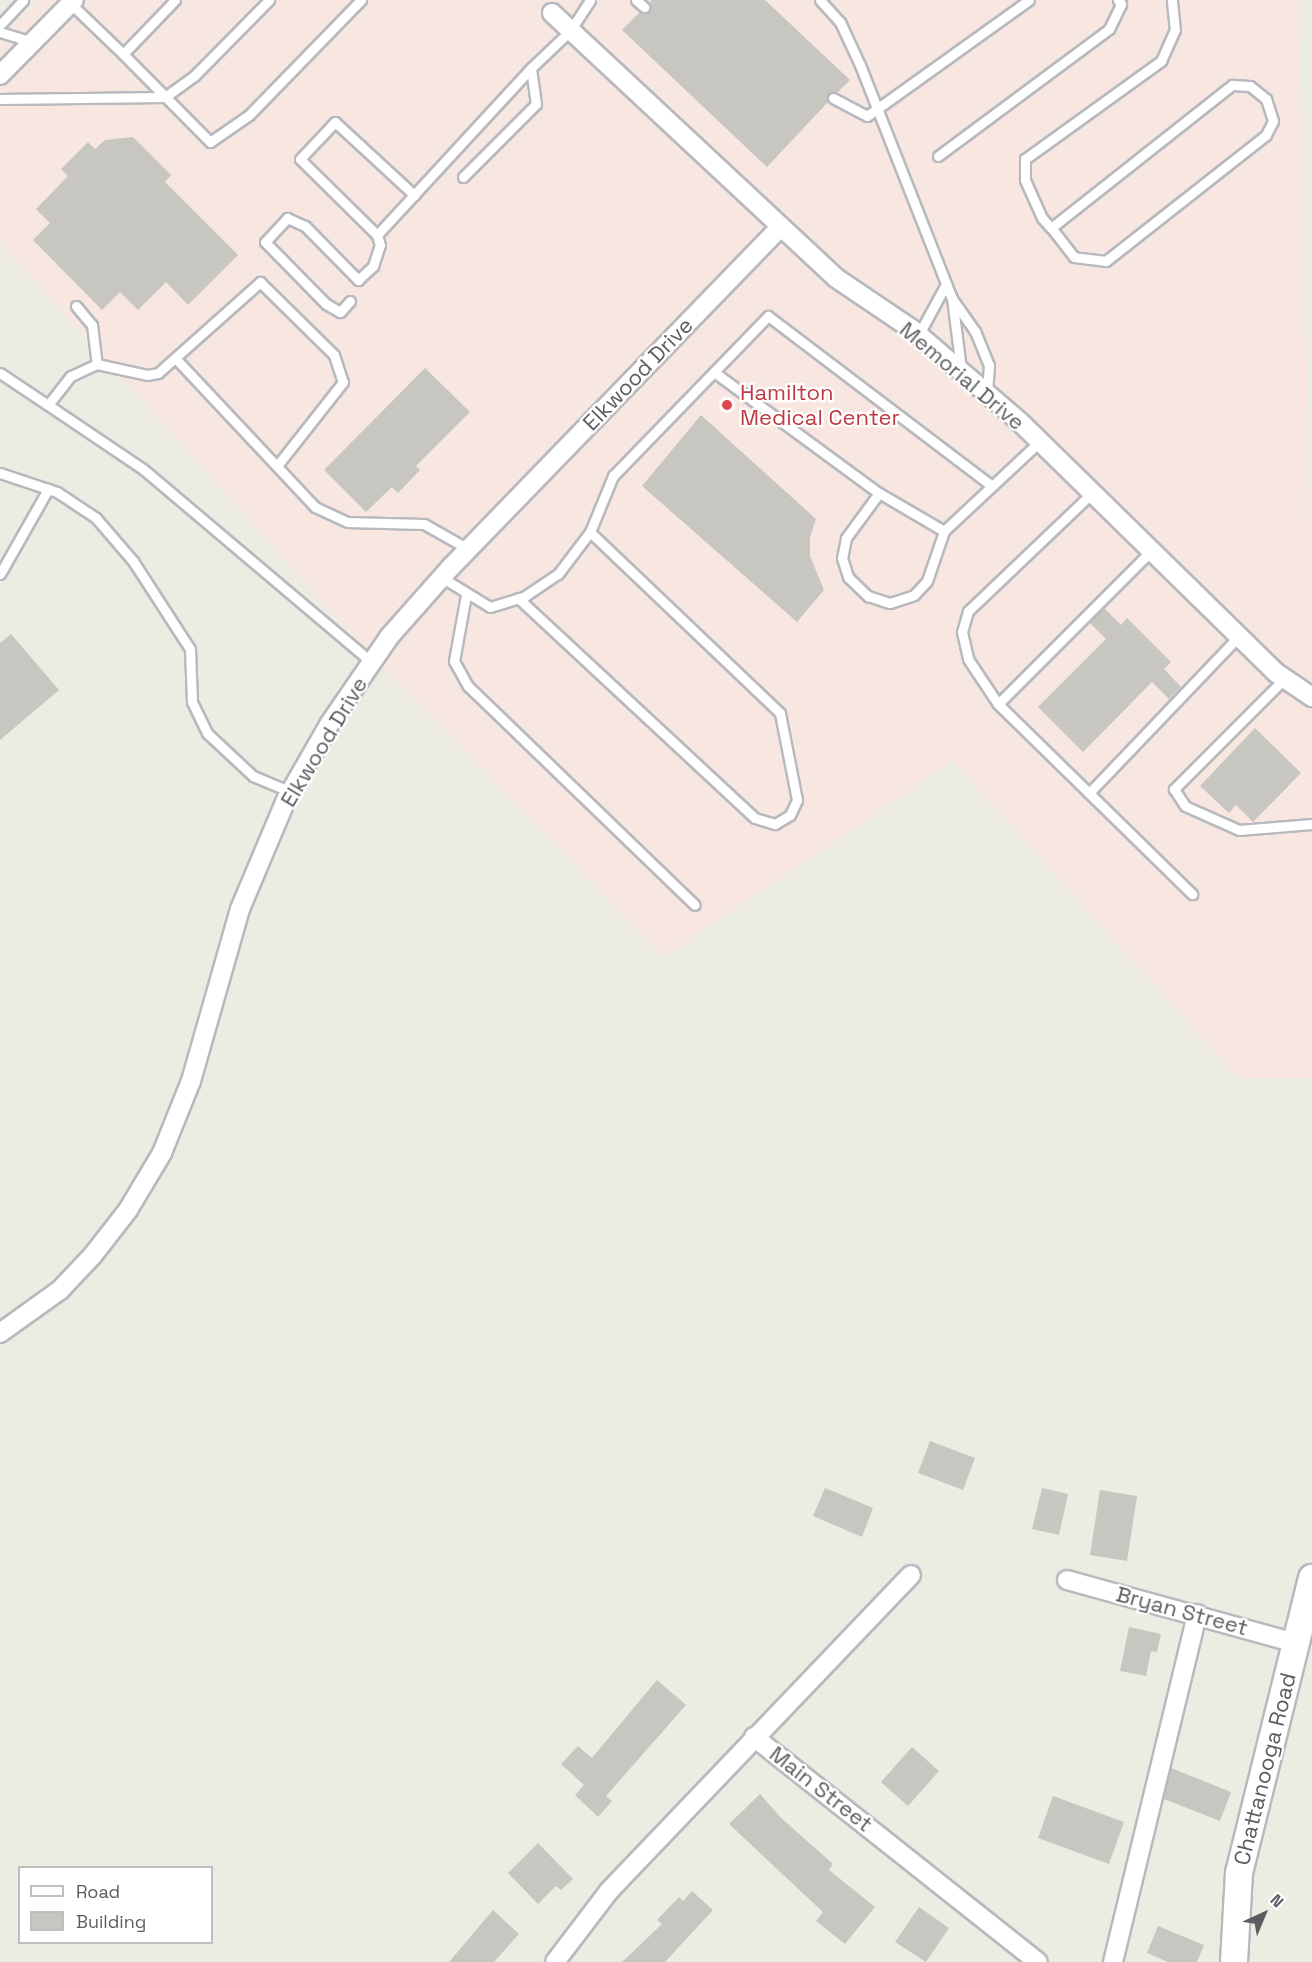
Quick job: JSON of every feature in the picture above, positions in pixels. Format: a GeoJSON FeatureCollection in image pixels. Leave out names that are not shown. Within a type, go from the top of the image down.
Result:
{"type":"FeatureCollection","features":[{"type":"Feature","properties":{"kind":"main road","name":"Chattanooga Road"},"geometry":{"type":"LineString","coordinates":[[1234,1962],[1239,1873],[1312,1578]]}},
{"type":"Feature","properties":{"kind":"street"},"geometry":{"type":"LineString","coordinates":[[0,75],[70,1]]}},
{"type":"Feature","properties":{"kind":"street","name":"Memorial Drive"},"geometry":{"type":"LineString","coordinates":[[552,13],[836,278],[919,334],[961,370],[1039,442],[1284,679],[1312,697]]}},
{"type":"Feature","properties":{"kind":"street","name":"Elkwood Drive"},"geometry":{"type":"LineString","coordinates":[[0,1334],[60,1290],[93,1255],[128,1210],[162,1153],[191,1081],[240,909],[291,792],[371,662],[468,549],[780,227]]}},
{"type":"Feature","properties":{"kind":"street"},"geometry":{"type":"LineString","coordinates":[[754,1737],[910,1575]]}},
{"type":"Feature","properties":{"kind":"street","name":"Bryan Street"},"geometry":{"type":"LineString","coordinates":[[1067,1580],[1296,1643]]}},
{"type":"Feature","properties":{"kind":"street"},"geometry":{"type":"LineString","coordinates":[[1113,1962],[1197,1614]]}},
{"type":"Feature","properties":{"kind":"street","name":"Main Street"},"geometry":{"type":"LineString","coordinates":[[555,1962],[609,1891],[754,1737],[1038,1962]]}},
{"type":"Feature","properties":{"kind":"lane"},"geometry":{"type":"LineString","coordinates":[[0,25],[23,0]]}},
{"type":"Feature","properties":{"kind":"lane"},"geometry":{"type":"LineString","coordinates":[[123,54],[175,0]]}},
{"type":"Feature","properties":{"kind":"lane"},"geometry":{"type":"LineString","coordinates":[[0,99],[165,97],[194,76],[269,0]]}},
{"type":"Feature","properties":{"kind":"lane"},"geometry":{"type":"LineString","coordinates":[[70,1],[210,142],[249,115],[361,0]]}},
{"type":"Feature","properties":{"kind":"lane"},"geometry":{"type":"LineString","coordinates":[[377,235],[531,68],[570,31],[590,0]]}},
{"type":"Feature","properties":{"kind":"lane"},"geometry":{"type":"LineString","coordinates":[[636,0],[644,7]]}},
{"type":"Feature","properties":{"kind":"lane"},"geometry":{"type":"LineString","coordinates":[[820,0],[840,22],[877,107],[952,298],[975,331],[989,365],[987,394]]}},
{"type":"Feature","properties":{"kind":"lane"},"geometry":{"type":"LineString","coordinates":[[833,98],[867,116],[1029,0]]}},
{"type":"Feature","properties":{"kind":"lane"},"geometry":{"type":"LineString","coordinates":[[938,156],[1108,29],[1121,4],[1119,0]]}},
{"type":"Feature","properties":{"kind":"lane"},"geometry":{"type":"LineString","coordinates":[[1051,228],[1232,85],[1250,86],[1266,99],[1274,121],[1266,135],[1106,261],[1074,257],[1051,228],[1025,180],[1024,159],[1161,61],[1176,30],[1172,0]]}},
{"type":"Feature","properties":{"kind":"lane"},"geometry":{"type":"LineString","coordinates":[[0,32],[33,42]]}},
{"type":"Feature","properties":{"kind":"lane"},"geometry":{"type":"LineString","coordinates":[[463,177],[536,104],[531,68]]}},
{"type":"Feature","properties":{"kind":"lane"},"geometry":{"type":"LineString","coordinates":[[350,301],[340,312],[326,304],[265,243],[287,218],[305,226],[358,280],[373,266],[380,245],[377,235],[300,159],[335,122],[414,195]]}},
{"type":"Feature","properties":{"kind":"lane"},"geometry":{"type":"LineString","coordinates":[[48,405],[71,376],[97,364],[147,375],[158,373],[177,360],[260,282],[334,355],[343,382],[277,466]]}},
{"type":"Feature","properties":{"kind":"lane"},"geometry":{"type":"LineString","coordinates":[[919,334],[946,284]]}},
{"type":"Feature","properties":{"kind":"lane"},"geometry":{"type":"LineString","coordinates":[[952,298],[961,370]]}},
{"type":"Feature","properties":{"kind":"lane"},"geometry":{"type":"LineString","coordinates":[[76,306],[92,325],[97,364]]}},
{"type":"Feature","properties":{"kind":"lane"},"geometry":{"type":"LineString","coordinates":[[441,578],[466,595],[490,607],[518,598],[558,574],[590,532],[613,476],[768,316],[992,486]]}},
{"type":"Feature","properties":{"kind":"lane"},"geometry":{"type":"LineString","coordinates":[[177,360],[315,507],[347,522],[424,524],[468,549]]}},
{"type":"Feature","properties":{"kind":"lane"},"geometry":{"type":"LineString","coordinates":[[714,372],[879,494],[944,531]]}},
{"type":"Feature","properties":{"kind":"lane"},"geometry":{"type":"LineString","coordinates":[[0,373],[143,469],[371,662]]}},
{"type":"Feature","properties":{"kind":"lane"},"geometry":{"type":"LineString","coordinates":[[879,494],[857,518],[846,538],[842,558],[848,577],[868,596],[890,603],[914,595],[927,581],[944,531],[1039,442]]}},
{"type":"Feature","properties":{"kind":"lane"},"geometry":{"type":"LineString","coordinates":[[0,473],[48,489],[96,518],[133,561],[190,649],[192,702],[207,733],[253,776],[291,792]]}},
{"type":"Feature","properties":{"kind":"lane"},"geometry":{"type":"LineString","coordinates":[[0,574],[48,489]]}},
{"type":"Feature","properties":{"kind":"lane"},"geometry":{"type":"LineString","coordinates":[[1092,493],[968,612],[962,632],[968,659],[998,704],[1192,894]]}},
{"type":"Feature","properties":{"kind":"lane"},"geometry":{"type":"LineString","coordinates":[[518,598],[754,818],[775,824],[790,815],[797,800],[780,713],[590,532]]}},
{"type":"Feature","properties":{"kind":"lane"},"geometry":{"type":"LineString","coordinates":[[998,704],[1151,551]]}},
{"type":"Feature","properties":{"kind":"lane"},"geometry":{"type":"LineString","coordinates":[[466,595],[454,661],[468,686],[695,905]]}},
{"type":"Feature","properties":{"kind":"lane"},"geometry":{"type":"LineString","coordinates":[[1089,793],[1238,636]]}},
{"type":"Feature","properties":{"kind":"lane"},"geometry":{"type":"LineString","coordinates":[[1284,679],[1174,789],[1185,806],[1239,830],[1312,824]]}},
{"type":"Feature","properties":{"kind":"shaded area","name":"Hamilton Medical Center"},"geometry":{"type":"Polygon","coordinates":[[[40,0],[1298,0],[1312,568],[1312,1078],[1238,1078],[953,761],[664,957],[351,633],[0,242],[0,38],[40,0]]]}},
{"type":"Feature","properties":{"kind":"building"},"geometry":{"type":"Polygon","coordinates":[[[651,0],[765,0],[850,80],[837,93],[829,93],[828,102],[767,167],[622,30],[640,12],[649,12],[651,0]]]}},
{"type":"Feature","properties":{"kind":"building"},"geometry":{"type":"Polygon","coordinates":[[[133,137],[171,175],[165,182],[238,255],[188,305],[166,282],[138,310],[120,292],[102,310],[33,240],[50,223],[36,209],[68,176],[61,169],[88,142],[95,149],[105,140],[133,137]]]}},
{"type":"Feature","properties":{"kind":"building"},"geometry":{"type":"Polygon","coordinates":[[[425,368],[470,412],[416,466],[420,470],[398,493],[392,487],[366,512],[324,470],[425,368]]]}},
{"type":"Feature","properties":{"kind":"building"},"geometry":{"type":"Polygon","coordinates":[[[701,415],[816,519],[810,537],[810,556],[824,590],[797,622],[642,486],[701,415]]]}},
{"type":"Feature","properties":{"kind":"building"},"geometry":{"type":"Polygon","coordinates":[[[1104,608],[1121,625],[1127,618],[1171,662],[1164,669],[1181,687],[1169,699],[1152,682],[1083,752],[1038,707],[1106,639],[1089,622],[1104,608]]]}},
{"type":"Feature","properties":{"kind":"building"},"geometry":{"type":"Polygon","coordinates":[[[11,634],[59,690],[0,740],[0,643],[11,634]]]}},
{"type":"Feature","properties":{"kind":"building"},"geometry":{"type":"Polygon","coordinates":[[[1255,728],[1301,773],[1253,822],[1236,805],[1229,813],[1200,786],[1255,728]]]}},
{"type":"Feature","properties":{"kind":"building"},"geometry":{"type":"Polygon","coordinates":[[[930,1441],[975,1458],[963,1490],[918,1473],[930,1441]]]}},
{"type":"Feature","properties":{"kind":"building"},"geometry":{"type":"Polygon","coordinates":[[[825,1488],[873,1508],[862,1537],[813,1516],[825,1488]]]}},
{"type":"Feature","properties":{"kind":"building"},"geometry":{"type":"Polygon","coordinates":[[[1042,1488],[1068,1494],[1059,1535],[1032,1529],[1042,1488]]]}},
{"type":"Feature","properties":{"kind":"building"},"geometry":{"type":"Polygon","coordinates":[[[1100,1490],[1137,1496],[1127,1561],[1090,1555],[1100,1490]]]}},
{"type":"Feature","properties":{"kind":"building"},"geometry":{"type":"Polygon","coordinates":[[[1129,1627],[1161,1634],[1157,1652],[1151,1651],[1146,1676],[1120,1671],[1129,1627]]]}},
{"type":"Feature","properties":{"kind":"building"},"geometry":{"type":"Polygon","coordinates":[[[657,1680],[686,1705],[606,1796],[612,1801],[598,1817],[575,1795],[584,1785],[561,1764],[578,1746],[592,1758],[657,1680]]]}},
{"type":"Feature","properties":{"kind":"building"},"geometry":{"type":"Polygon","coordinates":[[[912,1747],[939,1771],[908,1806],[881,1782],[912,1747]]]}},
{"type":"Feature","properties":{"kind":"building"},"geometry":{"type":"Polygon","coordinates":[[[1171,1768],[1231,1792],[1220,1821],[1164,1799],[1171,1768]]]}},
{"type":"Feature","properties":{"kind":"building"},"geometry":{"type":"Polygon","coordinates":[[[760,1794],[781,1818],[833,1864],[829,1870],[875,1907],[845,1944],[816,1921],[823,1912],[729,1824],[760,1794]]]}},
{"type":"Feature","properties":{"kind":"building"},"geometry":{"type":"Polygon","coordinates":[[[1053,1796],[1124,1822],[1109,1864],[1038,1838],[1053,1796]]]}},
{"type":"Feature","properties":{"kind":"building"},"geometry":{"type":"Polygon","coordinates":[[[538,1843],[573,1879],[561,1890],[556,1886],[538,1904],[508,1873],[538,1843]]]}},
{"type":"Feature","properties":{"kind":"building"},"geometry":{"type":"Polygon","coordinates":[[[692,1891],[713,1910],[665,1962],[622,1962],[662,1924],[657,1920],[679,1897],[683,1901],[692,1891]]]}},
{"type":"Feature","properties":{"kind":"building"},"geometry":{"type":"Polygon","coordinates":[[[919,1907],[949,1928],[926,1962],[895,1942],[919,1907]]]}},
{"type":"Feature","properties":{"kind":"building"},"geometry":{"type":"Polygon","coordinates":[[[493,1910],[519,1934],[494,1962],[449,1962],[493,1910]]]}},
{"type":"Feature","properties":{"kind":"building"},"geometry":{"type":"Polygon","coordinates":[[[1158,1926],[1204,1945],[1197,1962],[1168,1962],[1147,1953],[1158,1926]]]}},
{"type":"Feature","properties":{"kind":"place","name":"Hamilton Medical Center"},"geometry":{"type":"Point","coordinates":[727,405]}}]}
